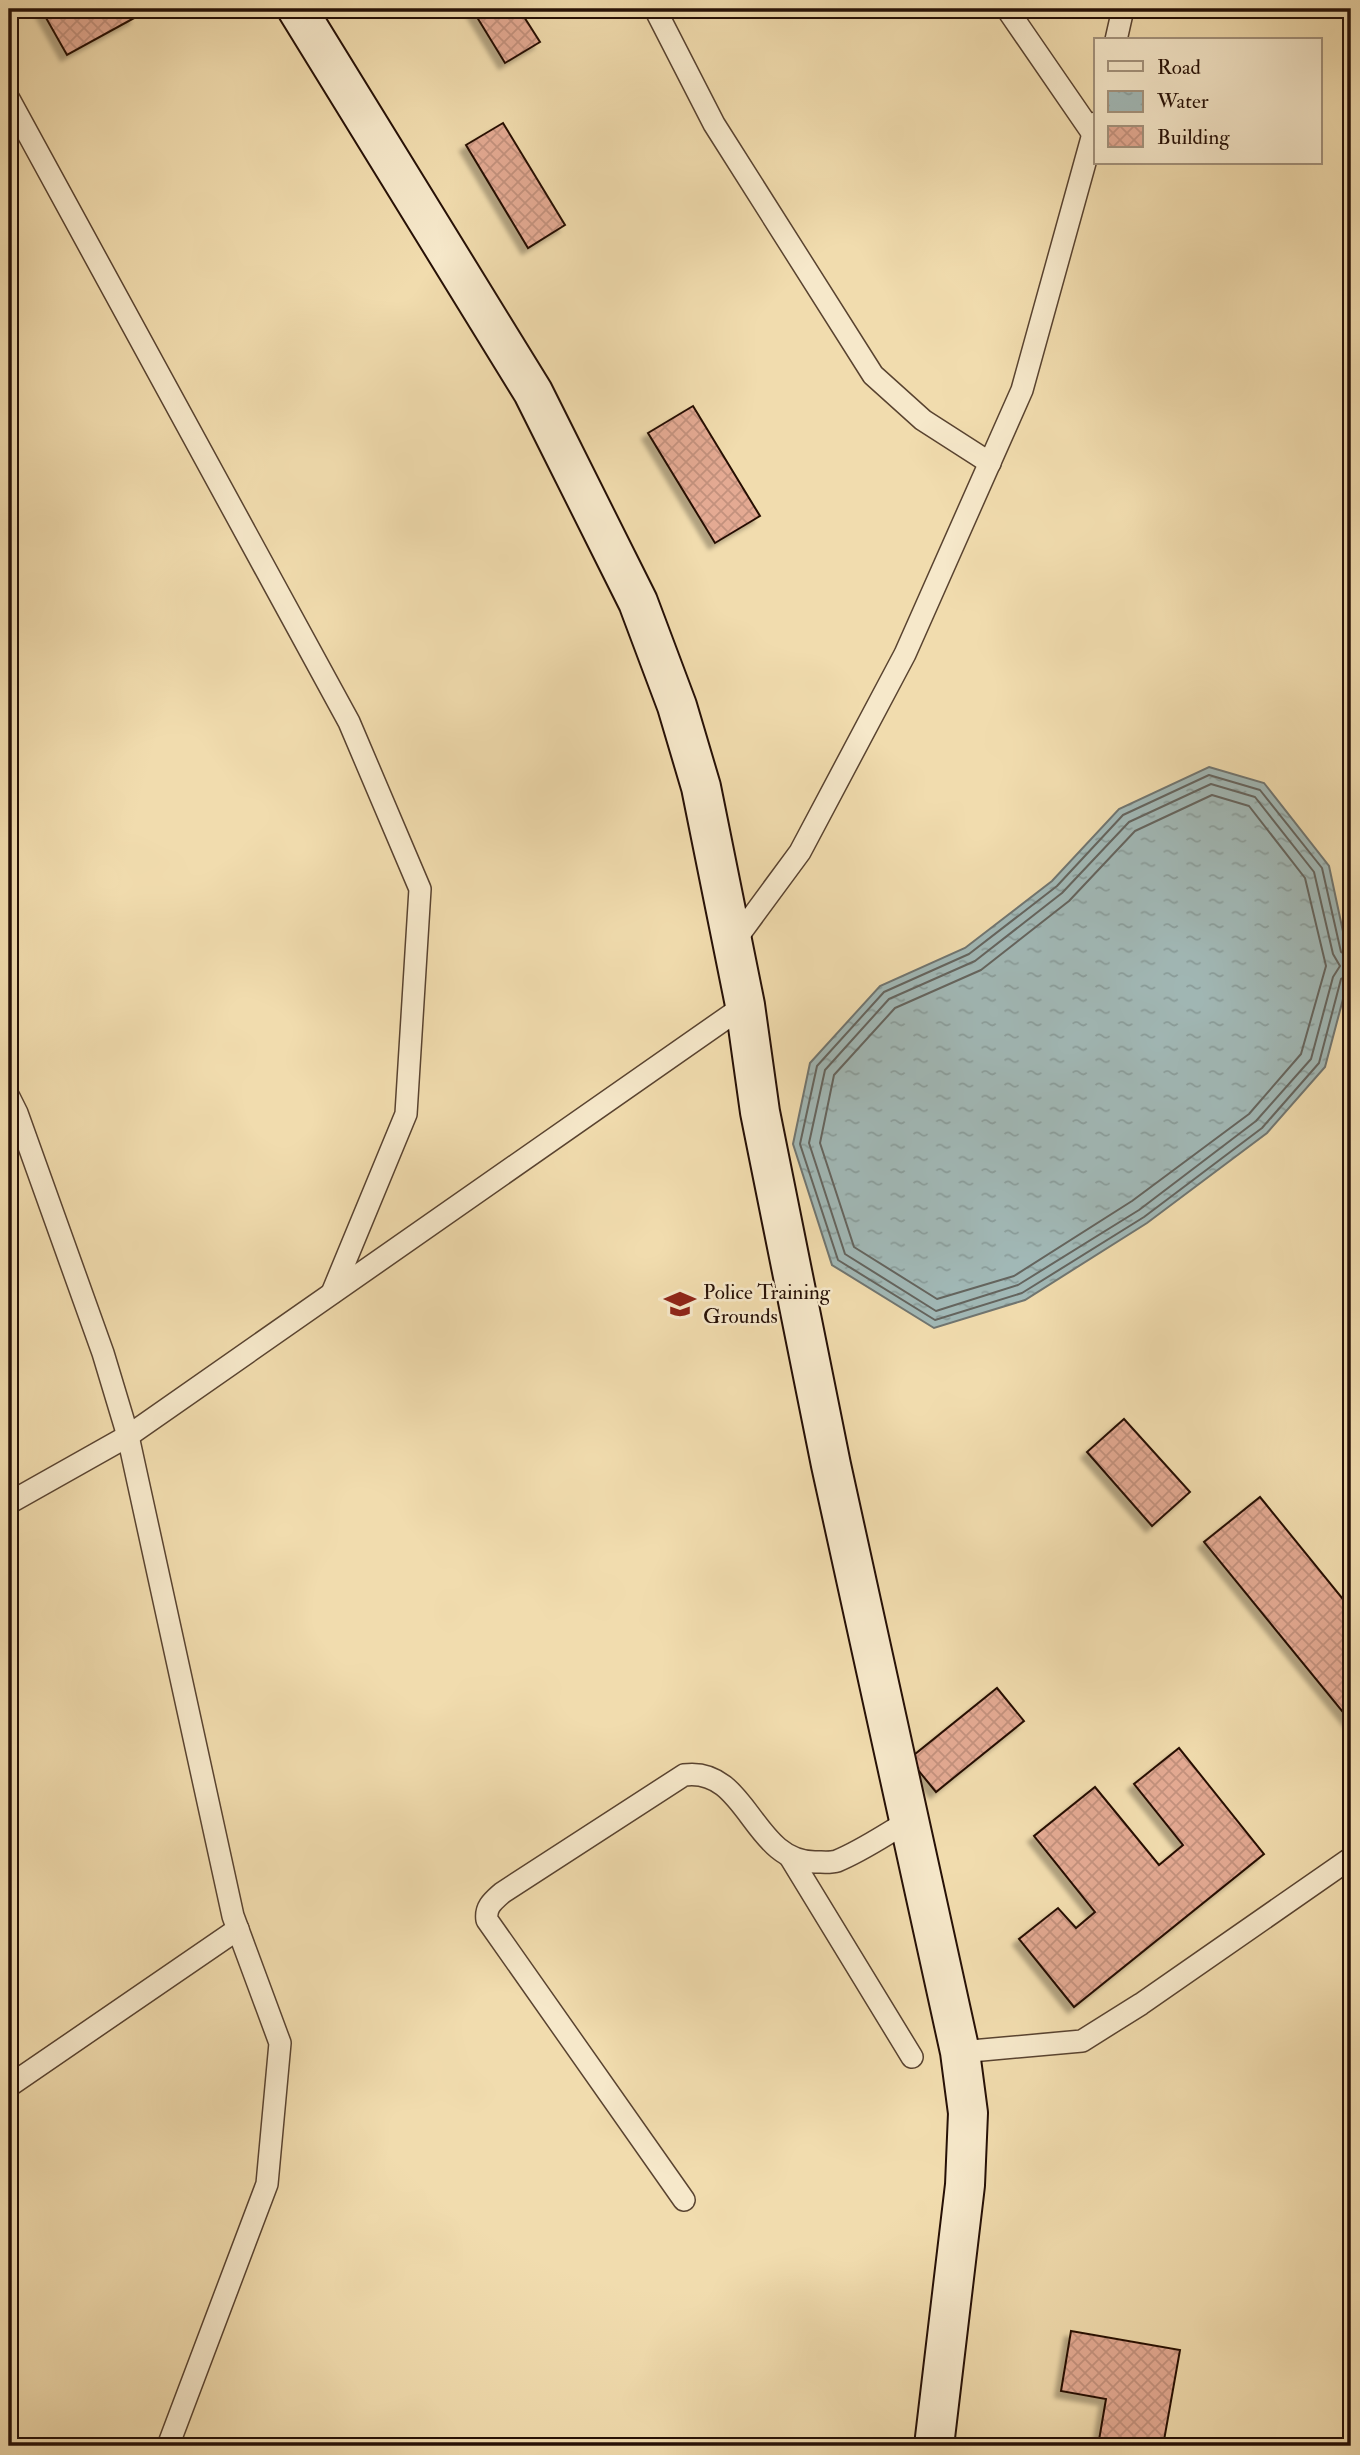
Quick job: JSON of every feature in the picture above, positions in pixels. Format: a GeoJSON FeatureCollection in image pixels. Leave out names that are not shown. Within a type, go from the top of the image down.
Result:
{"type":"FeatureCollection","features":[{"type":"Feature","properties":{"kind":"street"},"geometry":{"type":"LineString","coordinates":[[297,9],[533,392],[638,602],[677,706],[701,787],[745,1005],[763,1125],[831,1465],[960,2053],[968,2113],[965,2185],[934,2446]]}},
{"type":"Feature","properties":{"kind":"lane"},"geometry":{"type":"LineString","coordinates":[[655,9],[714,124],[873,375],[923,420],[990,463]]}},
{"type":"Feature","properties":{"kind":"lane"},"geometry":{"type":"LineString","coordinates":[[733,943],[800,852],[905,654],[1022,390],[1094,129],[1007,9]]}},
{"type":"Feature","properties":{"kind":"lane"},"geometry":{"type":"LineString","coordinates":[[1117,38],[1124,9]]}},
{"type":"Feature","properties":{"kind":"lane"},"geometry":{"type":"LineString","coordinates":[[9,99],[349,722],[420,889],[406,1114],[332,1293]]}},
{"type":"Feature","properties":{"kind":"lane"},"geometry":{"type":"LineString","coordinates":[[9,1503],[128,1436],[745,1005]]}},
{"type":"Feature","properties":{"kind":"lane"},"geometry":{"type":"LineString","coordinates":[[9,1097],[18,1113],[103,1353],[128,1436],[238,1928],[280,2043],[267,2184],[168,2446]]}},
{"type":"Feature","properties":{"kind":"lane"},"geometry":{"type":"LineString","coordinates":[[684,2200],[486,1920],[485,1912],[502,1893],[684,1775],[701,1773],[714,1777],[732,1793],[769,1840],[790,1857],[912,2057]]}},
{"type":"Feature","properties":{"kind":"lane"},"geometry":{"type":"LineString","coordinates":[[790,1857],[806,1862],[835,1862],[909,1821]]}},
{"type":"Feature","properties":{"kind":"lane"},"geometry":{"type":"LineString","coordinates":[[960,2053],[1082,2041],[1141,2004],[1351,1858]]}},
{"type":"Feature","properties":{"kind":"lane"},"geometry":{"type":"LineString","coordinates":[[9,2086],[238,1928]]}},
{"type":"Feature","properties":{"kind":"water"},"geometry":{"type":"Polygon","coordinates":[[[1209,767],[1264,783],[1329,866],[1351,969],[1325,1067],[1267,1133],[1147,1223],[1025,1300],[934,1328],[832,1265],[793,1144],[810,1063],[880,986],[965,948],[1052,881],[1119,809],[1209,767]]]}},
{"type":"Feature","properties":{"kind":"building"},"geometry":{"type":"Polygon","coordinates":[[[41,9],[132,9],[136,17],[67,55],[41,9]]]}},
{"type":"Feature","properties":{"kind":"building"},"geometry":{"type":"Polygon","coordinates":[[[472,9],[519,9],[540,42],[505,63],[472,9]]]}},
{"type":"Feature","properties":{"kind":"building"},"geometry":{"type":"Polygon","coordinates":[[[503,123],[565,225],[528,248],[466,145],[503,123]]]}},
{"type":"Feature","properties":{"kind":"building"},"geometry":{"type":"Polygon","coordinates":[[[693,406],[760,516],[715,543],[648,433],[693,406]]]}},
{"type":"Feature","properties":{"kind":"building"},"geometry":{"type":"Polygon","coordinates":[[[1124,1419],[1190,1492],[1152,1526],[1087,1452],[1124,1419]]]}},
{"type":"Feature","properties":{"kind":"building"},"geometry":{"type":"Polygon","coordinates":[[[1260,1497],[1346,1603],[1351,1598],[1351,1722],[1204,1542],[1260,1497]]]}},
{"type":"Feature","properties":{"kind":"building"},"geometry":{"type":"Polygon","coordinates":[[[997,1688],[1024,1721],[936,1792],[909,1759],[997,1688]]]}},
{"type":"Feature","properties":{"kind":"building"},"geometry":{"type":"Polygon","coordinates":[[[1179,1748],[1264,1854],[1074,2007],[1019,1939],[1058,1908],[1076,1928],[1095,1912],[1034,1836],[1095,1787],[1159,1865],[1183,1845],[1134,1784],[1179,1748]]]}},
{"type":"Feature","properties":{"kind":"building"},"geometry":{"type":"Polygon","coordinates":[[[1071,2331],[1180,2350],[1163,2446],[1098,2446],[1106,2399],[1061,2391],[1071,2331]]]}},
{"type":"Feature","properties":{"kind":"place","name":"Police Training Grounds"},"geometry":{"type":"Point","coordinates":[680,1304]}}]}
